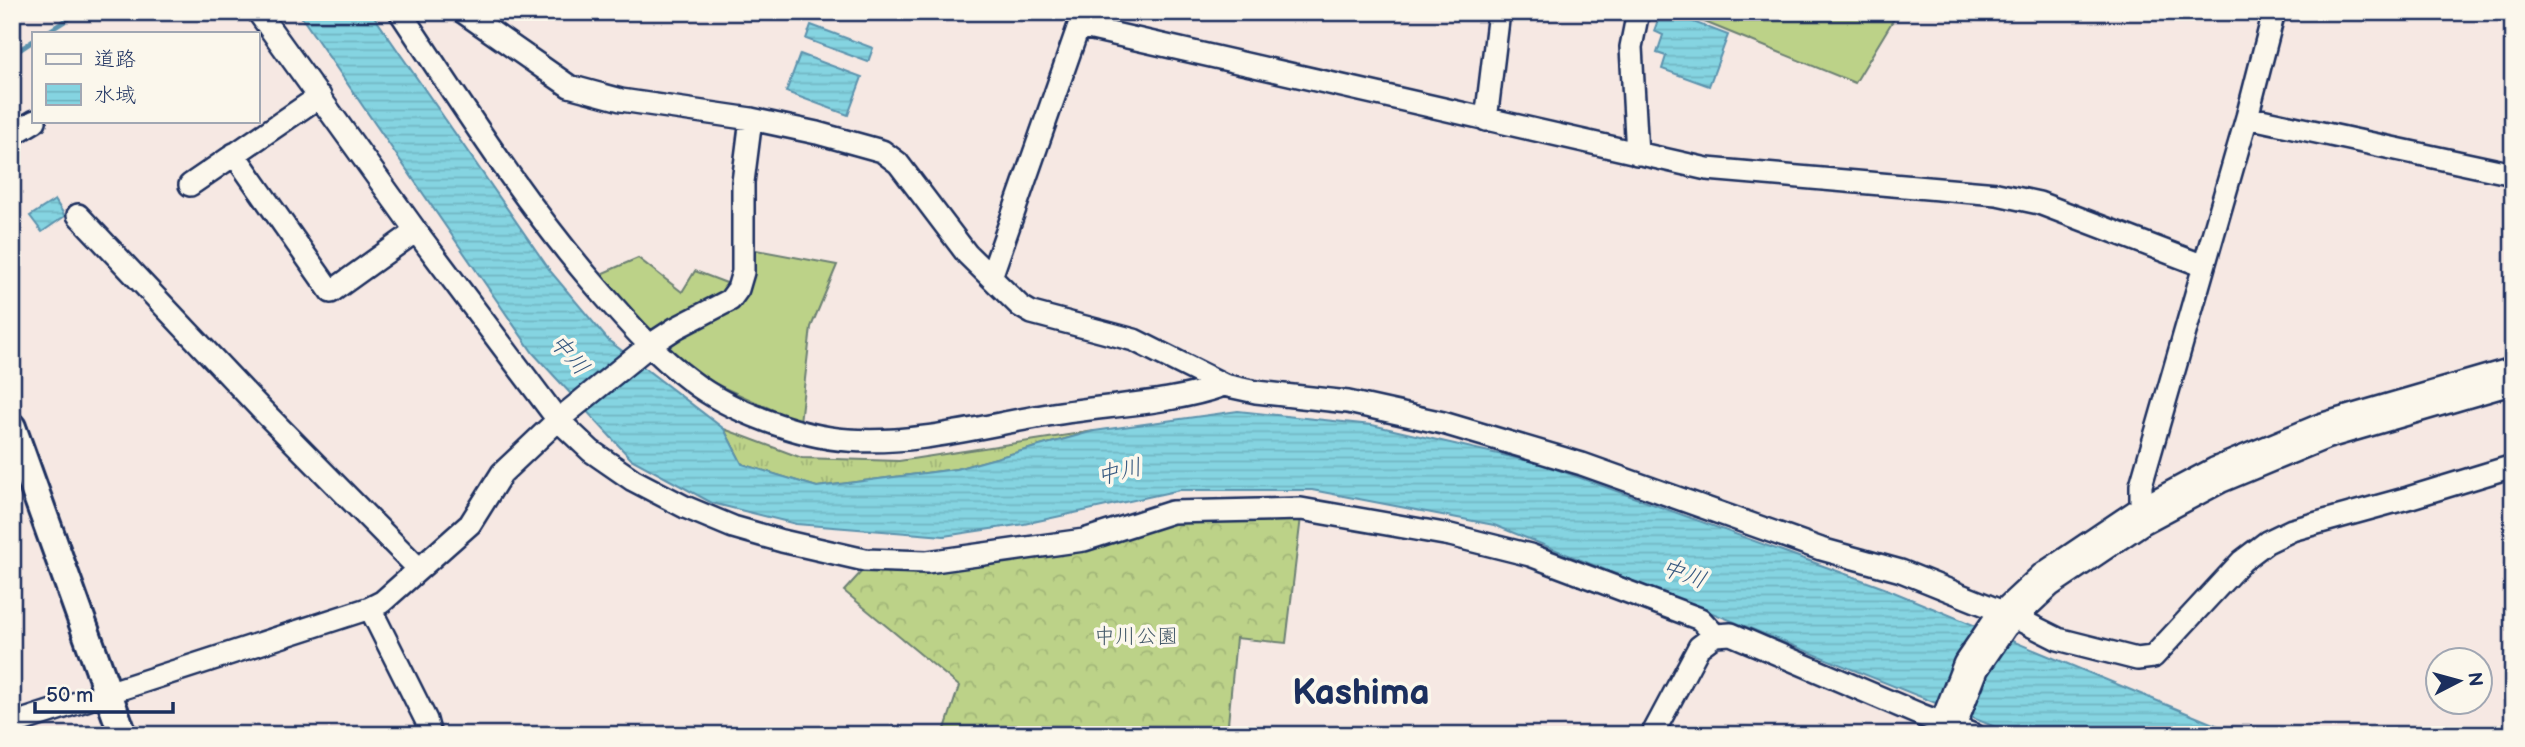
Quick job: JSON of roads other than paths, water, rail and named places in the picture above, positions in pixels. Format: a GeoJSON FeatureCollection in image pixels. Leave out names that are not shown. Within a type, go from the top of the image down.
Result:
{"type":"FeatureCollection","features":[{"type":"Feature","properties":{"kind":"highway"},"geometry":{"type":"LineString","coordinates":[[1954,728],[1971,666],[2005,618],[2046,580],[2141,516],[2218,475],[2324,431],[2513,376]]}},
{"type":"Feature","properties":{"kind":"street"},"geometry":{"type":"LineString","coordinates":[[258,12],[266,40],[320,96],[416,231],[558,420],[591,452],[633,480],[685,508],[770,538],[865,561],[927,562],[1084,540],[1172,512],[1301,509],[1450,535],[1530,555],[1700,619],[1715,635]]}},
{"type":"Feature","properties":{"kind":"street"},"geometry":{"type":"LineString","coordinates":[[400,12],[504,169],[561,246],[650,345],[692,382],[736,407],[786,428],[846,440],[896,440],[1069,411],[1200,394],[1224,385]]}},
{"type":"Feature","properties":{"kind":"street"},"geometry":{"type":"LineString","coordinates":[[463,12],[569,86],[621,100],[751,119],[882,151],[898,163],[967,254],[1020,306],[1032,313],[1134,340],[1224,385],[1256,393],[1348,402],[1468,430],[1582,464],[1821,549],[1901,571],[2058,639],[2137,659],[2152,657],[2242,561],[2266,542],[2291,530],[2513,466]]}},
{"type":"Feature","properties":{"kind":"street"},"geometry":{"type":"LineString","coordinates":[[1486,120],[1499,12]]}},
{"type":"Feature","properties":{"kind":"street"},"geometry":{"type":"LineString","coordinates":[[1637,12],[1632,47],[1637,154]]}},
{"type":"Feature","properties":{"kind":"street"},"geometry":{"type":"LineString","coordinates":[[2141,516],[2141,485],[2247,117],[2274,12]]}},
{"type":"Feature","properties":{"kind":"street"},"geometry":{"type":"LineString","coordinates":[[991,277],[1082,19],[1486,120],[1707,169],[1997,194],[2039,203],[2204,266]]}},
{"type":"Feature","properties":{"kind":"street"},"geometry":{"type":"LineString","coordinates":[[190,185],[320,96]]}},
{"type":"Feature","properties":{"kind":"street"},"geometry":{"type":"LineString","coordinates":[[2247,117],[2513,174]]}},
{"type":"Feature","properties":{"kind":"street"},"geometry":{"type":"LineString","coordinates":[[12,724],[382,602],[470,524],[502,473],[558,420],[650,345],[730,300],[738,289],[743,272],[743,183],[751,119]]}},
{"type":"Feature","properties":{"kind":"street"},"geometry":{"type":"LineString","coordinates":[[12,130],[15,133],[33,122]]}},
{"type":"Feature","properties":{"kind":"street"},"geometry":{"type":"LineString","coordinates":[[234,154],[331,292],[416,231]]}},
{"type":"Feature","properties":{"kind":"street"},"geometry":{"type":"LineString","coordinates":[[78,215],[260,408],[418,568]]}},
{"type":"Feature","properties":{"kind":"street"},"geometry":{"type":"LineString","coordinates":[[12,427],[123,735]]}},
{"type":"Feature","properties":{"kind":"street"},"geometry":{"type":"LineString","coordinates":[[370,608],[426,720],[430,735]]}},
{"type":"Feature","properties":{"kind":"street"},"geometry":{"type":"LineString","coordinates":[[1652,735],[1699,647],[1715,635],[1731,634],[1954,728]]}},
{"type":"Feature","properties":{"kind":"water","name":"中川"},"geometry":{"type":"Polygon","coordinates":[[[298,12],[371,12],[551,272],[608,340],[724,429],[742,464],[817,487],[956,469],[1094,431],[1238,411],[1372,425],[1542,464],[1884,588],[2240,735],[2015,735],[1494,525],[1312,490],[1180,490],[1024,524],[944,536],[796,524],[712,503],[631,459],[533,353],[298,12]]]}},
{"type":"Feature","properties":{"kind":"water"},"geometry":{"type":"Polygon","coordinates":[[[1661,12],[1728,35],[1709,86],[1662,69],[1666,56],[1657,53],[1663,35],[1654,31],[1661,12]]]}},
{"type":"Feature","properties":{"kind":"water"},"geometry":{"type":"Polygon","coordinates":[[[811,25],[873,48],[868,62],[806,39],[811,25]]]}},
{"type":"Feature","properties":{"kind":"water"},"geometry":{"type":"Polygon","coordinates":[[[800,54],[862,77],[848,115],[786,92],[800,54]]]}},
{"type":"Feature","properties":{"kind":"water"},"geometry":{"type":"Polygon","coordinates":[[[55,200],[65,216],[42,232],[30,216],[55,200]]]}},
{"type":"Feature","properties":{"kind":"waterway"},"geometry":{"type":"LineString","coordinates":[[48,32],[79,12]]}},
{"type":"Feature","properties":{"kind":"waterway"},"geometry":{"type":"LineString","coordinates":[[12,55],[32,42]]}},
{"type":"Feature","properties":{"kind":"district","name":"Kashima"},"geometry":{"type":"Point","coordinates":[1361,692]}},
{"type":"Feature","properties":{"kind":"park label","name":"中川公園"},"geometry":{"type":"Point","coordinates":[1136,636]}}]}
